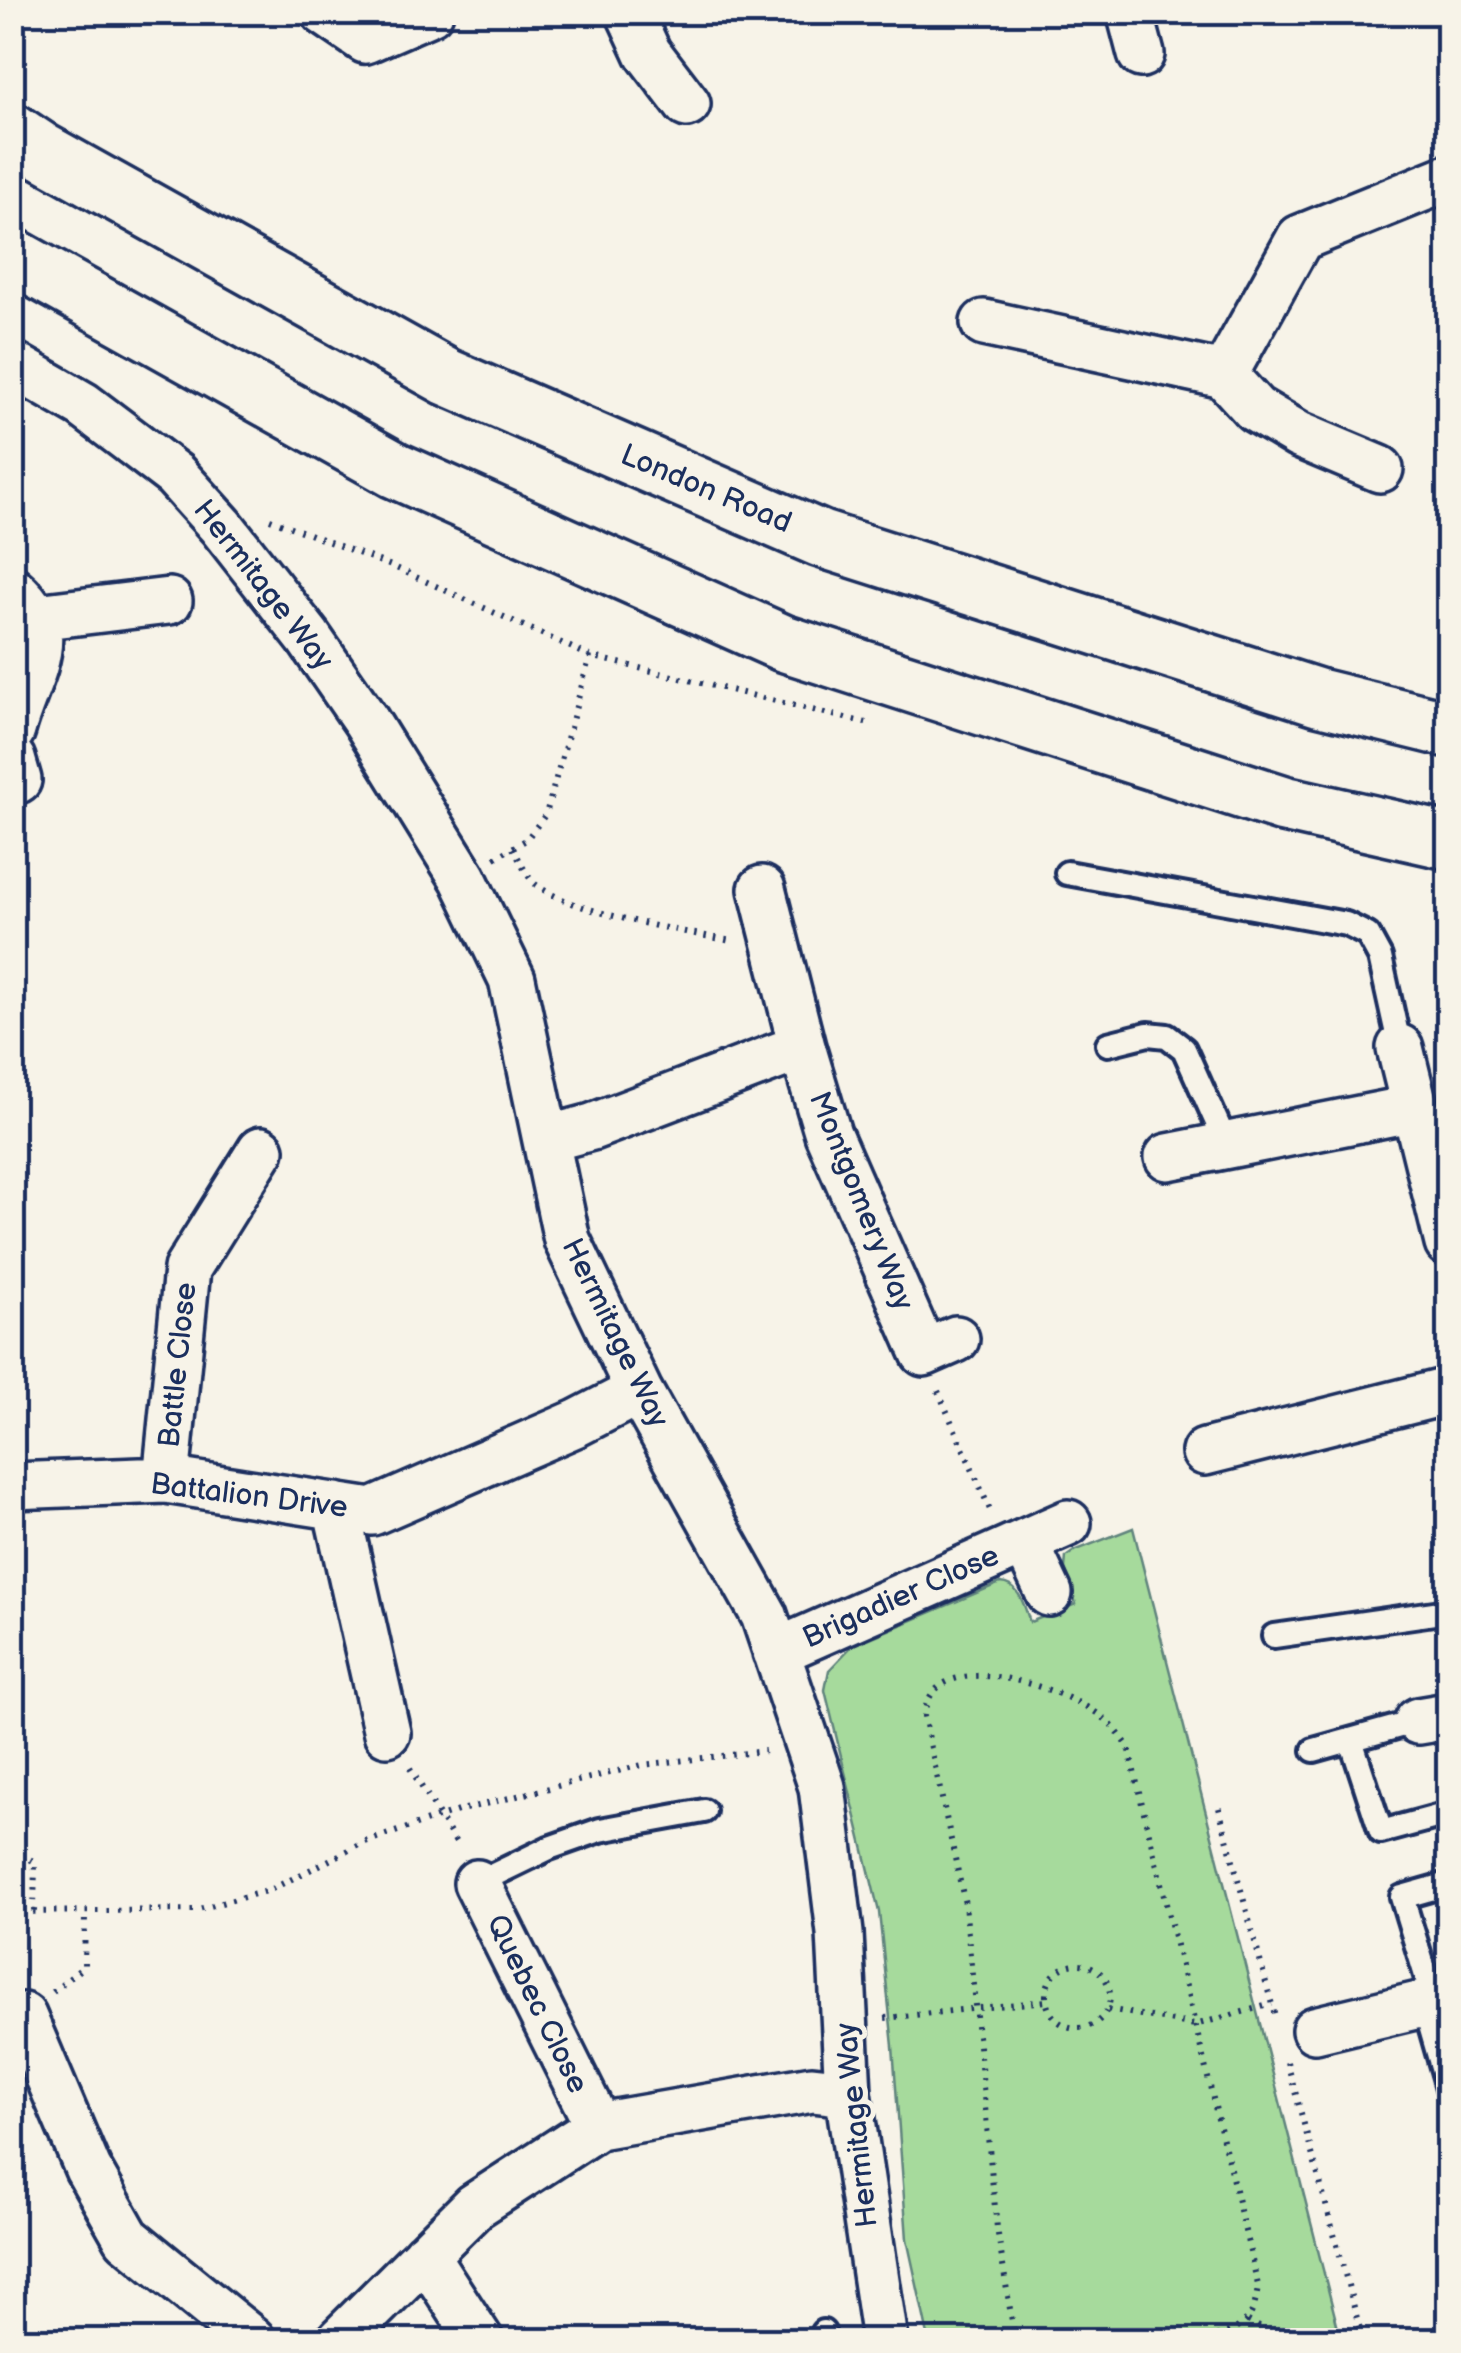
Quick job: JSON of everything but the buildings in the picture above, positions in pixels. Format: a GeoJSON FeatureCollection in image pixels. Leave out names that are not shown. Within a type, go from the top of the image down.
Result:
{"type":"FeatureCollection","features":[{"type":"Feature","properties":{"kind":"highway","name":"London Road"},"geometry":{"type":"LineString","coordinates":[[12,130],[76,170],[447,377],[822,540],[1318,697],[1448,729]]}},
{"type":"Feature","properties":{"kind":"highway"},"geometry":{"type":"LineString","coordinates":[[12,256],[394,470],[783,643],[1284,804],[1448,841]]}},
{"type":"Feature","properties":{"kind":"street"},"geometry":{"type":"LineString","coordinates":[[324,12],[365,40],[430,12]]}},
{"type":"Feature","properties":{"kind":"street"},"geometry":{"type":"LineString","coordinates":[[629,12],[648,53],[686,104]]}},
{"type":"Feature","properties":{"kind":"street"},"geometry":{"type":"LineString","coordinates":[[1224,375],[1300,238],[1448,178]]}},
{"type":"Feature","properties":{"kind":"street"},"geometry":{"type":"LineString","coordinates":[[984,323],[1224,375],[1255,408],[1299,435],[1380,469]]}},
{"type":"Feature","properties":{"kind":"street","name":"Hermitage Way"},"geometry":{"type":"LineString","coordinates":[[12,364],[83,404],[174,475],[221,526],[308,637],[355,705],[463,878],[512,979],[567,1240],[639,1391],[764,1615],[822,1787],[840,1933],[848,2093],[885,2340]]}},
{"type":"Feature","properties":{"kind":"street"},"geometry":{"type":"LineString","coordinates":[[12,730],[37,663],[40,634],[24,603],[169,601]]}},
{"type":"Feature","properties":{"kind":"street","name":"Montgomery Way"},"geometry":{"type":"LineString","coordinates":[[762,889],[828,1134],[939,1361]]}},
{"type":"Feature","properties":{"kind":"street"},"geometry":{"type":"LineString","coordinates":[[547,1139],[592,1127],[802,1047]]}},
{"type":"Feature","properties":{"kind":"street"},"geometry":{"type":"LineString","coordinates":[[1400,1048],[1448,1243]]}},
{"type":"Feature","properties":{"kind":"street"},"geometry":{"type":"LineString","coordinates":[[1168,1157],[1415,1108]]}},
{"type":"Feature","properties":{"kind":"street","name":"Battle Close"},"geometry":{"type":"LineString","coordinates":[[166,1480],[187,1269],[261,1150]]}},
{"type":"Feature","properties":{"kind":"street","name":"Battalion Drive"},"geometry":{"type":"LineString","coordinates":[[12,1486],[166,1480],[372,1512],[577,1424],[639,1391]]}},
{"type":"Feature","properties":{"kind":"street"},"geometry":{"type":"LineString","coordinates":[[1205,1452],[1448,1392]]}},
{"type":"Feature","properties":{"kind":"street"},"geometry":{"type":"LineString","coordinates":[[336,1506],[387,1733]]}},
{"type":"Feature","properties":{"kind":"street","name":"Brigadier Close"},"geometry":{"type":"LineString","coordinates":[[776,1652],[1068,1523]]}},
{"type":"Feature","properties":{"kind":"street","name":"Brigadier Close"},"geometry":{"type":"LineString","coordinates":[[1016,1546],[1049,1593]]}},
{"type":"Feature","properties":{"kind":"street","name":"Quebec Close"},"geometry":{"type":"LineString","coordinates":[[477,1883],[598,2126]]}},
{"type":"Feature","properties":{"kind":"street"},"geometry":{"type":"LineString","coordinates":[[1293,2038],[1435,2002]]}},
{"type":"Feature","properties":{"kind":"street"},"geometry":{"type":"LineString","coordinates":[[23,2016],[88,2169],[127,2238],[252,2340]]}},
{"type":"Feature","properties":{"kind":"street"},"geometry":{"type":"LineString","coordinates":[[340,2340],[475,2206],[598,2126],[812,2089],[848,2093]]}},
{"type":"Feature","properties":{"kind":"street"},"geometry":{"type":"LineString","coordinates":[[425,2255],[480,2340]]}},
{"type":"Feature","properties":{"kind":"lane"},"geometry":{"type":"LineString","coordinates":[[1066,873],[1346,924],[1368,935],[1380,956],[1400,1048]]}},
{"type":"Feature","properties":{"kind":"lane"},"geometry":{"type":"LineString","coordinates":[[1108,1044],[1148,1034],[1167,1036],[1184,1049],[1227,1145]]}},
{"type":"Feature","properties":{"kind":"lane"},"geometry":{"type":"LineString","coordinates":[[1274,1636],[1448,1612]]}},
{"type":"Feature","properties":{"kind":"lane"},"geometry":{"type":"LineString","coordinates":[[1314,1750],[1433,1719]]}},
{"type":"Feature","properties":{"kind":"lane"},"geometry":{"type":"LineString","coordinates":[[1351,1740],[1381,1832],[1440,1816]]}},
{"type":"Feature","properties":{"kind":"lane"},"geometry":{"type":"LineString","coordinates":[[477,1883],[548,1848],[600,1830],[704,1811]]}},
{"type":"Feature","properties":{"kind":"lane"},"geometry":{"type":"LineString","coordinates":[[1448,1884],[1402,1896],[1435,2002],[1448,2088]]}},
{"type":"Feature","properties":{"kind":"path"},"geometry":{"type":"LineString","coordinates":[[513,848],[534,885],[566,902],[675,930],[777,949]]}},
{"type":"Feature","properties":{"kind":"path"},"geometry":{"type":"LineString","coordinates":[[939,1361],[1016,1546]]}},
{"type":"Feature","properties":{"kind":"path"},"geometry":{"type":"LineString","coordinates":[[1015,2340],[996,2228],[965,1904],[924,1716],[926,1702],[935,1691],[955,1678],[972,1675],[1016,1681],[1086,1706],[1104,1718],[1128,1746],[1258,2285],[1248,2321],[1240,2328],[1202,2340]]}},
{"type":"Feature","properties":{"kind":"path"},"geometry":{"type":"LineString","coordinates":[[387,1733],[442,1816],[477,1883]]}},
{"type":"Feature","properties":{"kind":"path"},"geometry":{"type":"LineString","coordinates":[[12,1912],[195,1910],[270,1890],[365,1842],[442,1816],[642,1766],[761,1752],[806,1740]]}},
{"type":"Feature","properties":{"kind":"path"},"geometry":{"type":"LineString","coordinates":[[1219,1808],[1272,2004],[1293,2038],[1363,2340]]}},
{"type":"Feature","properties":{"kind":"path"},"geometry":{"type":"LineString","coordinates":[[12,1850],[35,1862],[34,1912]]}},
{"type":"Feature","properties":{"kind":"path"},"geometry":{"type":"LineString","coordinates":[[23,2016],[84,1966],[85,1918]]}},
{"type":"Feature","properties":{"kind":"path"},"geometry":{"type":"LineString","coordinates":[[1087,1964],[1105,1977],[1110,1998],[1108,2009],[1094,2024],[1074,2028],[1056,2019],[1046,2001],[1049,1981],[1056,1972],[1065,1966],[1087,1964]]}},
{"type":"Feature","properties":{"kind":"path"},"geometry":{"type":"LineString","coordinates":[[844,2022],[1046,2001]]}},
{"type":"Feature","properties":{"kind":"path"},"geometry":{"type":"LineString","coordinates":[[1108,2009],[1196,2024],[1272,2004]]}},
{"type":"Feature","properties":{"kind":"path"},"geometry":{"type":"LineString","coordinates":[[1248,2321],[1284,2340]]}},
{"type":"Feature","properties":{"kind":"green space"},"geometry":{"type":"Polygon","coordinates":[[[1133,1528],[1341,2340],[929,2340],[907,2239],[879,1912],[825,1690],[829,1670],[853,1645],[1000,1583],[1017,1592],[1030,1622],[1076,1604],[1065,1568],[1066,1557],[1133,1528]]]}}]}
